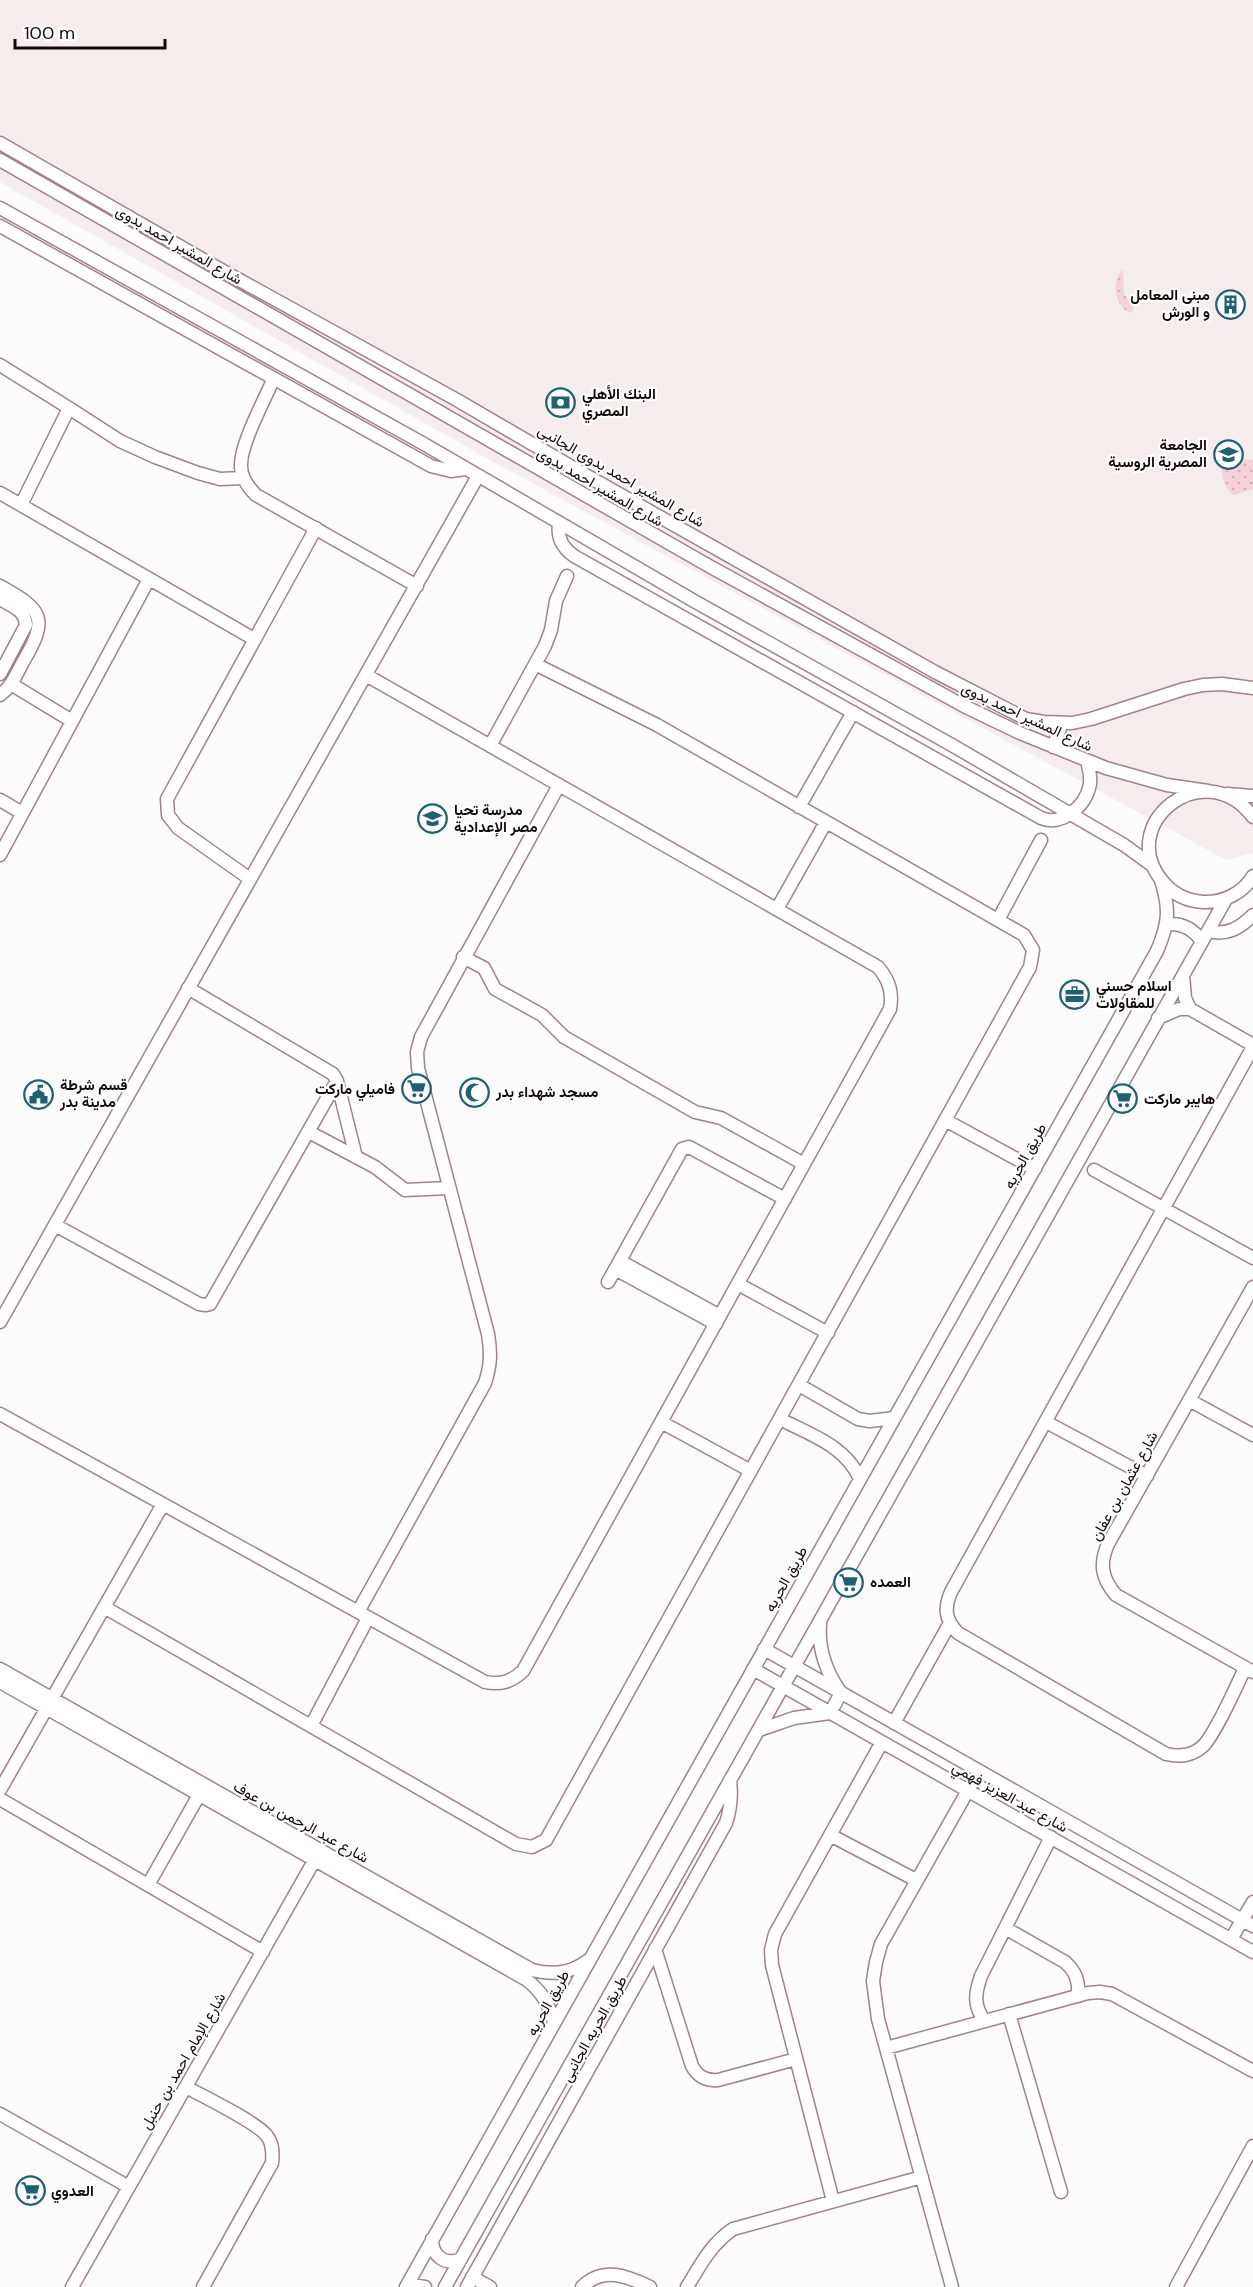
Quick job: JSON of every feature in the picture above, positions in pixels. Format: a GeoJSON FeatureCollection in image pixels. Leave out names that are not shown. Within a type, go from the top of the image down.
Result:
{"type":"FeatureCollection","features":[{"type":"Feature","properties":{"kind":"street","name":"شارع المشير احمد بدوى الجانبى"},"geometry":{"type":"LineString","coordinates":[[0,143],[935,672],[1026,718],[1062,723],[1091,719],[1203,685],[1253,688]]}},
{"type":"Feature","properties":{"kind":"street","name":"شارع المشير احمد بدوى"},"geometry":{"type":"LineString","coordinates":[[0,160],[709,566],[964,706],[1087,761],[1146,780],[1224,794]]}},
{"type":"Feature","properties":{"kind":"street"},"geometry":{"type":"LineString","coordinates":[[0,208],[883,706],[1142,856],[1153,866]]}},
{"type":"Feature","properties":{"kind":"street"},"geometry":{"type":"LineString","coordinates":[[0,226],[362,430],[437,469],[451,471],[465,469]]}},
{"type":"Feature","properties":{"kind":"street"},"geometry":{"type":"LineString","coordinates":[[208,280],[216,267]]}},
{"type":"Feature","properties":{"kind":"street"},"geometry":{"type":"LineString","coordinates":[[0,365],[120,441],[155,457],[209,476],[243,478]]}},
{"type":"Feature","properties":{"kind":"street"},"geometry":{"type":"LineString","coordinates":[[273,380],[241,458],[243,478],[256,495],[417,586]]}},
{"type":"Feature","properties":{"kind":"street"},"geometry":{"type":"LineString","coordinates":[[21,505],[69,408]]}},
{"type":"Feature","properties":{"kind":"street"},"geometry":{"type":"LineString","coordinates":[[362,430],[370,415]]}},
{"type":"Feature","properties":{"kind":"street"},"geometry":{"type":"LineString","coordinates":[[0,1323],[478,476]]}},
{"type":"Feature","properties":{"kind":"street"},"geometry":{"type":"LineString","coordinates":[[0,493],[254,639]]}},
{"type":"Feature","properties":{"kind":"street"},"geometry":{"type":"LineString","coordinates":[[559,523],[560,540],[574,556],[1041,818],[1056,821],[1070,814],[1082,800],[1089,788],[1090,775],[1087,761]]}},
{"type":"Feature","properties":{"kind":"street"},"geometry":{"type":"LineString","coordinates":[[250,879],[178,828],[168,815],[166,807],[170,792],[316,528]]}},
{"type":"Feature","properties":{"kind":"street"},"geometry":{"type":"LineString","coordinates":[[490,746],[548,638],[554,606],[567,576]]}},
{"type":"Feature","properties":{"kind":"street"},"geometry":{"type":"LineString","coordinates":[[0,855],[149,579]]}},
{"type":"Feature","properties":{"kind":"street"},"geometry":{"type":"LineString","coordinates":[[0,585],[20,604],[26,619],[24,632],[0,674]]}},
{"type":"Feature","properties":{"kind":"street"},"geometry":{"type":"LineString","coordinates":[[0,599],[33,609],[39,622],[36,639],[11,684],[0,695]]}},
{"type":"Feature","properties":{"kind":"street"},"geometry":{"type":"LineString","coordinates":[[24,632],[36,639]]}},
{"type":"Feature","properties":{"kind":"street"},"geometry":{"type":"LineString","coordinates":[[104,1606],[516,1844],[524,1846],[539,1844],[550,1834],[1033,958],[1030,941],[1024,935],[657,725],[535,664]]}},
{"type":"Feature","properties":{"kind":"street"},"geometry":{"type":"LineString","coordinates":[[0,1414],[485,1682],[506,1683],[523,1671],[890,1009],[892,998],[890,986],[878,967],[366,675]]}},
{"type":"Feature","properties":{"kind":"street"},"geometry":{"type":"LineString","coordinates":[[11,684],[72,721]]}},
{"type":"Feature","properties":{"kind":"street"},"geometry":{"type":"LineString","coordinates":[[874,724],[883,706]]}},
{"type":"Feature","properties":{"kind":"street"},"geometry":{"type":"LineString","coordinates":[[799,807],[853,712]]}},
{"type":"Feature","properties":{"kind":"street"},"geometry":{"type":"LineString","coordinates":[[1020,733],[1026,718]]}},
{"type":"Feature","properties":{"kind":"street"},"geometry":{"type":"LineString","coordinates":[[1053,747],[1062,723]]}},
{"type":"Feature","properties":{"kind":"street"},"geometry":{"type":"LineString","coordinates":[[311,1726],[363,1615],[485,1383],[490,1367],[491,1350],[488,1334],[418,1068],[417,1052],[427,1023],[559,785]]}},
{"type":"Feature","properties":{"kind":"street"},"geometry":{"type":"LineString","coordinates":[[1208,791],[1181,796],[1160,814],[1150,839],[1153,866],[1168,888],[1187,899],[1208,902],[1226,899],[1253,885]]}},
{"type":"Feature","properties":{"kind":"street"},"geometry":{"type":"LineString","coordinates":[[1224,794],[1253,796]]}},
{"type":"Feature","properties":{"kind":"street"},"geometry":{"type":"LineString","coordinates":[[1224,794],[1236,800],[1253,817]]}},
{"type":"Feature","properties":{"kind":"street"},"geometry":{"type":"LineString","coordinates":[[0,800],[22,813]]}},
{"type":"Feature","properties":{"kind":"street"},"geometry":{"type":"LineString","coordinates":[[777,909],[826,822]]}},
{"type":"Feature","properties":{"kind":"street"},"geometry":{"type":"LineString","coordinates":[[998,920],[1041,840]]}},
{"type":"Feature","properties":{"kind":"street"},"geometry":{"type":"LineString","coordinates":[[1241,890],[1253,876]]}},
{"type":"Feature","properties":{"kind":"street","name":"طريق الحريه"},"geometry":{"type":"LineString","coordinates":[[406,2287],[1157,951],[1167,924],[1168,913],[1161,880]]}},
{"type":"Feature","properties":{"kind":"street"},"geometry":{"type":"LineString","coordinates":[[446,2287],[1226,899]]}},
{"type":"Feature","properties":{"kind":"street"},"geometry":{"type":"LineString","coordinates":[[1167,924],[1184,926],[1205,936],[1228,932],[1253,915]]}},
{"type":"Feature","properties":{"kind":"street"},"geometry":{"type":"LineString","coordinates":[[463,957],[485,969],[495,989],[542,1015],[564,1037],[695,1112],[721,1118],[804,1164]]}},
{"type":"Feature","properties":{"kind":"street"},"geometry":{"type":"LineString","coordinates":[[1183,975],[1183,986],[1190,1008]]}},
{"type":"Feature","properties":{"kind":"street"},"geometry":{"type":"LineString","coordinates":[[188,988],[330,1071],[337,1081],[356,1157]]}},
{"type":"Feature","properties":{"kind":"street"},"geometry":{"type":"LineString","coordinates":[[1158,1018],[1179,1009],[1190,1008],[1253,1046],[947,1600],[946,1609],[950,1623],[958,1633],[1166,1754],[1176,1756],[1195,1752],[1207,1742],[1249,1670]]}},
{"type":"Feature","properties":{"kind":"street"},"geometry":{"type":"LineString","coordinates":[[55,1225],[199,1304],[206,1305],[213,1300],[337,1081]]}},
{"type":"Feature","properties":{"kind":"street"},"geometry":{"type":"LineString","coordinates":[[945,1120],[1035,1169]]}},
{"type":"Feature","properties":{"kind":"street"},"geometry":{"type":"LineString","coordinates":[[309,1132],[375,1167],[405,1190],[449,1188]]}},
{"type":"Feature","properties":{"kind":"street"},"geometry":{"type":"LineString","coordinates":[[608,1282],[685,1147],[689,1147],[785,1199]]}},
{"type":"Feature","properties":{"kind":"street"},"geometry":{"type":"LineString","coordinates":[[1094,1170],[1253,1258]]}},
{"type":"Feature","properties":{"kind":"street"},"geometry":{"type":"LineString","coordinates":[[618,1265],[718,1320]]}},
{"type":"Feature","properties":{"kind":"street"},"geometry":{"type":"LineString","coordinates":[[738,1284],[828,1333]]}},
{"type":"Feature","properties":{"kind":"street","name":"شارع عثمان بن عفان"},"geometry":{"type":"LineString","coordinates":[[1249,1670],[1116,1595],[1108,1587],[1102,1566],[1103,1555],[1253,1287]]}},
{"type":"Feature","properties":{"kind":"street"},"geometry":{"type":"LineString","coordinates":[[799,1385],[858,1419],[883,1421],[894,1418]]}},
{"type":"Feature","properties":{"kind":"street"},"geometry":{"type":"LineString","coordinates":[[1189,1400],[1253,1435]]}},
{"type":"Feature","properties":{"kind":"street"},"geometry":{"type":"LineString","coordinates":[[780,1419],[845,1455],[854,1466],[860,1479]]}},
{"type":"Feature","properties":{"kind":"street"},"geometry":{"type":"LineString","coordinates":[[662,1422],[751,1471]]}},
{"type":"Feature","properties":{"kind":"street"},"geometry":{"type":"LineString","coordinates":[[1046,1422],[1147,1476]]}},
{"type":"Feature","properties":{"kind":"street"},"geometry":{"type":"LineString","coordinates":[[0,1790],[163,1504]]}},
{"type":"Feature","properties":{"kind":"street"},"geometry":{"type":"LineString","coordinates":[[759,1730],[794,1718],[830,1713],[841,1693],[824,1661],[820,1640],[821,1619]]}},
{"type":"Feature","properties":{"kind":"street"},"geometry":{"type":"LineString","coordinates":[[894,1723],[950,1623]]}},
{"type":"Feature","properties":{"kind":"street","name":"شارع عبد العزيز فهمي"},"geometry":{"type":"LineString","coordinates":[[764,1649],[1248,1923]]}},
{"type":"Feature","properties":{"kind":"street","name":"شارع عبد الرحمن بن عوف"},"geometry":{"type":"LineString","coordinates":[[0,1669],[49,1703],[199,1795],[532,1970],[547,1974],[563,1973],[578,1967],[590,1958]]}},
{"type":"Feature","properties":{"kind":"street","name":"شارع عبد العزيز فهمي"},"geometry":{"type":"LineString","coordinates":[[753,1669],[1253,1952]]}},
{"type":"Feature","properties":{"kind":"street","name":"شارع عبد الرحمن بن عوف"},"geometry":{"type":"LineString","coordinates":[[0,1682],[49,1703],[317,1855],[526,1980],[545,1998],[554,2023]]}},
{"type":"Feature","properties":{"kind":"street"},"geometry":{"type":"LineString","coordinates":[[833,2201],[772,1965],[771,1950],[775,1934],[882,1742]]}},
{"type":"Feature","properties":{"kind":"street"},"geometry":{"type":"LineString","coordinates":[[952,2287],[874,2001],[876,1962],[886,1935],[979,1771]]}},
{"type":"Feature","properties":{"kind":"street","name":"طريق الحريه الجانبى"},"geometry":{"type":"LineString","coordinates":[[469,2282],[726,1823],[731,1809],[730,1780]]}},
{"type":"Feature","properties":{"kind":"street"},"geometry":{"type":"LineString","coordinates":[[148,1885],[199,1795]]}},
{"type":"Feature","properties":{"kind":"street"},"geometry":{"type":"LineString","coordinates":[[0,1799],[263,1952]]}},
{"type":"Feature","properties":{"kind":"street"},"geometry":{"type":"LineString","coordinates":[[830,1835],[916,1880]]}},
{"type":"Feature","properties":{"kind":"street"},"geometry":{"type":"LineString","coordinates":[[985,2021],[979,2013],[975,1995],[981,1976],[1051,1838]]}},
{"type":"Feature","properties":{"kind":"street","name":"شارع الإمام احمد بن حنبل"},"geometry":{"type":"LineString","coordinates":[[72,2287],[317,1855]]}},
{"type":"Feature","properties":{"kind":"street"},"geometry":{"type":"LineString","coordinates":[[1231,1939],[1248,1923],[1253,1902]]}},
{"type":"Feature","properties":{"kind":"street"},"geometry":{"type":"LineString","coordinates":[[1005,1928],[1072,1968],[1079,1986],[1078,1996]]}},
{"type":"Feature","properties":{"kind":"street"},"geometry":{"type":"LineString","coordinates":[[655,1949],[692,2066],[700,2076],[718,2080],[796,2059]]}},
{"type":"Feature","properties":{"kind":"street"},"geometry":{"type":"LineString","coordinates":[[886,2048],[1100,1992],[1112,1994],[1253,2071]]}},
{"type":"Feature","properties":{"kind":"street"},"geometry":{"type":"LineString","coordinates":[[1009,2014],[1060,2192]]}},
{"type":"Feature","properties":{"kind":"street"},"geometry":{"type":"LineString","coordinates":[[186,2087],[261,2129],[272,2144],[273,2154],[272,2163],[203,2287]]}},
{"type":"Feature","properties":{"kind":"street"},"geometry":{"type":"LineString","coordinates":[[0,2115],[129,2187]]}},
{"type":"Feature","properties":{"kind":"street"},"geometry":{"type":"LineString","coordinates":[[1176,2287],[1253,2146]]}},
{"type":"Feature","properties":{"kind":"street"},"geometry":{"type":"LineString","coordinates":[[687,2287],[707,2252],[733,2229],[922,2177]]}},
{"type":"Feature","properties":{"kind":"street"},"geometry":{"type":"LineString","coordinates":[[432,2239],[432,2245],[438,2257],[449,2262],[461,2259]]}},
{"type":"Feature","properties":{"kind":"street"},"geometry":{"type":"LineString","coordinates":[[582,2287],[600,2275],[613,2274],[627,2276],[650,2287]]}},
{"type":"Feature","properties":{"kind":"street"},"geometry":{"type":"LineString","coordinates":[[469,2282],[490,2287]]}},
{"type":"Feature","properties":{"kind":"street"},"geometry":{"type":"LineString","coordinates":[[406,2287],[419,2285],[425,2287]]}},
{"type":"Feature","properties":{"kind":"shaded area"},"geometry":{"type":"Polygon","coordinates":[[[0,0],[1253,0],[1253,853],[1226,860],[488,459],[0,182],[0,0]]]}},
{"type":"Feature","properties":{"kind":"shaded area"},"geometry":{"type":"Polygon","coordinates":[[[1123,269],[1124,294],[1134,307],[1130,313],[1120,304],[1116,292],[1117,280],[1123,269]]]}},
{"type":"Feature","properties":{"kind":"shaded area"},"geometry":{"type":"Polygon","coordinates":[[[1229,458],[1253,460],[1253,489],[1233,495],[1223,480],[1222,471],[1224,461],[1229,458]]]}},
{"type":"Feature","properties":{"kind":"place","name":"مبنى المعامل و الورش"},"geometry":{"type":"Point","coordinates":[1231,304]}},
{"type":"Feature","properties":{"kind":"place","name":"البنك الأهلي المصري"},"geometry":{"type":"Point","coordinates":[561,403]}},
{"type":"Feature","properties":{"kind":"place","name":"الجامعة المصرية الروسية"},"geometry":{"type":"Point","coordinates":[1228,454]}},
{"type":"Feature","properties":{"kind":"place","name":"مدرسة تحيا مصر الإعدادية"},"geometry":{"type":"Point","coordinates":[433,819]}},
{"type":"Feature","properties":{"kind":"place","name":"اسلام حسني للمقاولات"},"geometry":{"type":"Point","coordinates":[1075,995]}},
{"type":"Feature","properties":{"kind":"place","name":"فاميلي ماركت"},"geometry":{"type":"Point","coordinates":[416,1089]}},
{"type":"Feature","properties":{"kind":"place","name":"مسجد شهداء بدر"},"geometry":{"type":"Point","coordinates":[475,1092]}},
{"type":"Feature","properties":{"kind":"place","name":"قسم شرطة مدينة بدر"},"geometry":{"type":"Point","coordinates":[39,1094]}},
{"type":"Feature","properties":{"kind":"place","name":"هايبر ماركت"},"geometry":{"type":"Point","coordinates":[1123,1099]}},
{"type":"Feature","properties":{"kind":"place","name":"العمده"},"geometry":{"type":"Point","coordinates":[849,1582]}},
{"type":"Feature","properties":{"kind":"place","name":"العدوي"},"geometry":{"type":"Point","coordinates":[30,2191]}}]}
